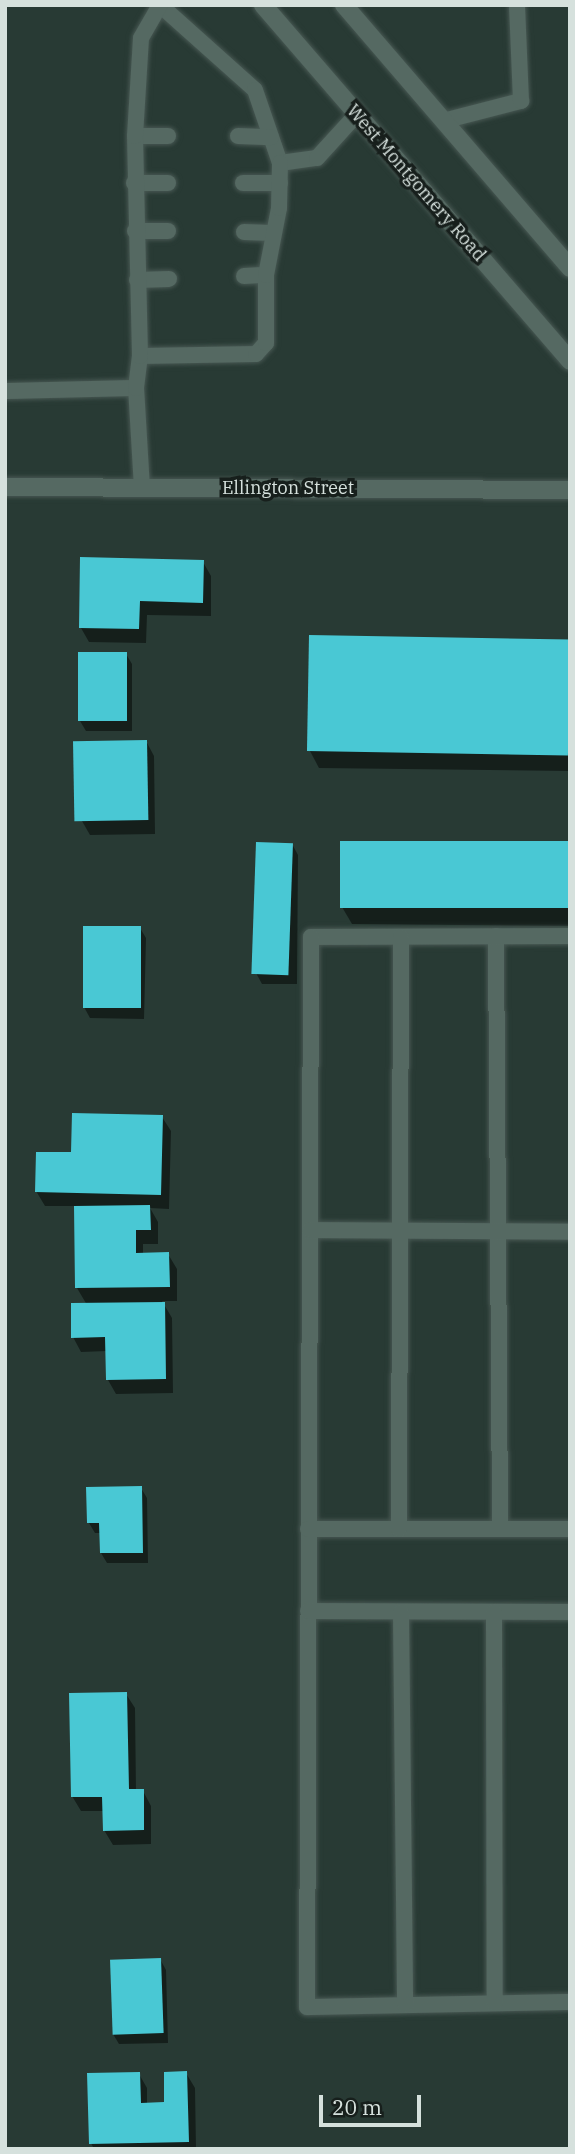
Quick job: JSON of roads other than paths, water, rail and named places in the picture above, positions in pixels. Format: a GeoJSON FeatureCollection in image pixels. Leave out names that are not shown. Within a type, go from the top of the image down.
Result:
{"type":"FeatureCollection","features":[{"type":"Feature","properties":{"kind":"main road","name":"West Montgomery Road"},"geometry":{"type":"LineString","coordinates":[[263,5],[570,361]]}},
{"type":"Feature","properties":{"kind":"main road"},"geometry":{"type":"LineString","coordinates":[[344,5],[570,268]]}},
{"type":"Feature","properties":{"kind":"main road","name":"Ellington Street"},"geometry":{"type":"LineString","coordinates":[[5,487],[570,490]]}},
{"type":"Feature","properties":{"kind":"lane"},"geometry":{"type":"LineString","coordinates":[[140,356],[257,354],[266,343],[266,275],[280,183],[280,163],[254,90],[160,5],[141,38],[135,136],[135,231],[140,356],[136,388],[142,488]]}},
{"type":"Feature","properties":{"kind":"lane"},"geometry":{"type":"LineString","coordinates":[[443,121],[521,101],[517,5]]}},
{"type":"Feature","properties":{"kind":"lane"},"geometry":{"type":"LineString","coordinates":[[280,163],[317,158],[357,114]]}},
{"type":"Feature","properties":{"kind":"lane"},"geometry":{"type":"LineString","coordinates":[[135,136],[168,136]]}},
{"type":"Feature","properties":{"kind":"lane"},"geometry":{"type":"LineString","coordinates":[[238,136],[271,137]]}},
{"type":"Feature","properties":{"kind":"lane"},"geometry":{"type":"LineString","coordinates":[[134,183],[168,183]]}},
{"type":"Feature","properties":{"kind":"lane"},"geometry":{"type":"LineString","coordinates":[[243,183],[280,183]]}},
{"type":"Feature","properties":{"kind":"lane"},"geometry":{"type":"LineString","coordinates":[[135,231],[168,231]]}},
{"type":"Feature","properties":{"kind":"lane"},"geometry":{"type":"LineString","coordinates":[[244,232],[272,233]]}},
{"type":"Feature","properties":{"kind":"lane"},"geometry":{"type":"LineString","coordinates":[[244,276],[266,275]]}},
{"type":"Feature","properties":{"kind":"lane"},"geometry":{"type":"LineString","coordinates":[[137,280],[169,279]]}},
{"type":"Feature","properties":{"kind":"lane"},"geometry":{"type":"LineString","coordinates":[[5,391],[136,388]]}},
{"type":"Feature","properties":{"kind":"lane"},"geometry":{"type":"LineString","coordinates":[[496,936],[495,1231],[500,1529]]}},
{"type":"Feature","properties":{"kind":"lane"},"geometry":{"type":"LineString","coordinates":[[570,936],[311,937],[307,2007],[570,2002]]}},
{"type":"Feature","properties":{"kind":"lane"},"geometry":{"type":"LineString","coordinates":[[399,1529],[401,937]]}},
{"type":"Feature","properties":{"kind":"lane"},"geometry":{"type":"LineString","coordinates":[[310,1230],[570,1232]]}},
{"type":"Feature","properties":{"kind":"lane"},"geometry":{"type":"LineString","coordinates":[[308,1529],[570,1529]]}},
{"type":"Feature","properties":{"kind":"lane"},"geometry":{"type":"LineString","coordinates":[[308,1611],[570,1612]]}},
{"type":"Feature","properties":{"kind":"lane"},"geometry":{"type":"LineString","coordinates":[[401,1612],[405,2005]]}},
{"type":"Feature","properties":{"kind":"lane"},"geometry":{"type":"LineString","coordinates":[[494,1612],[495,2003]]}}]}
